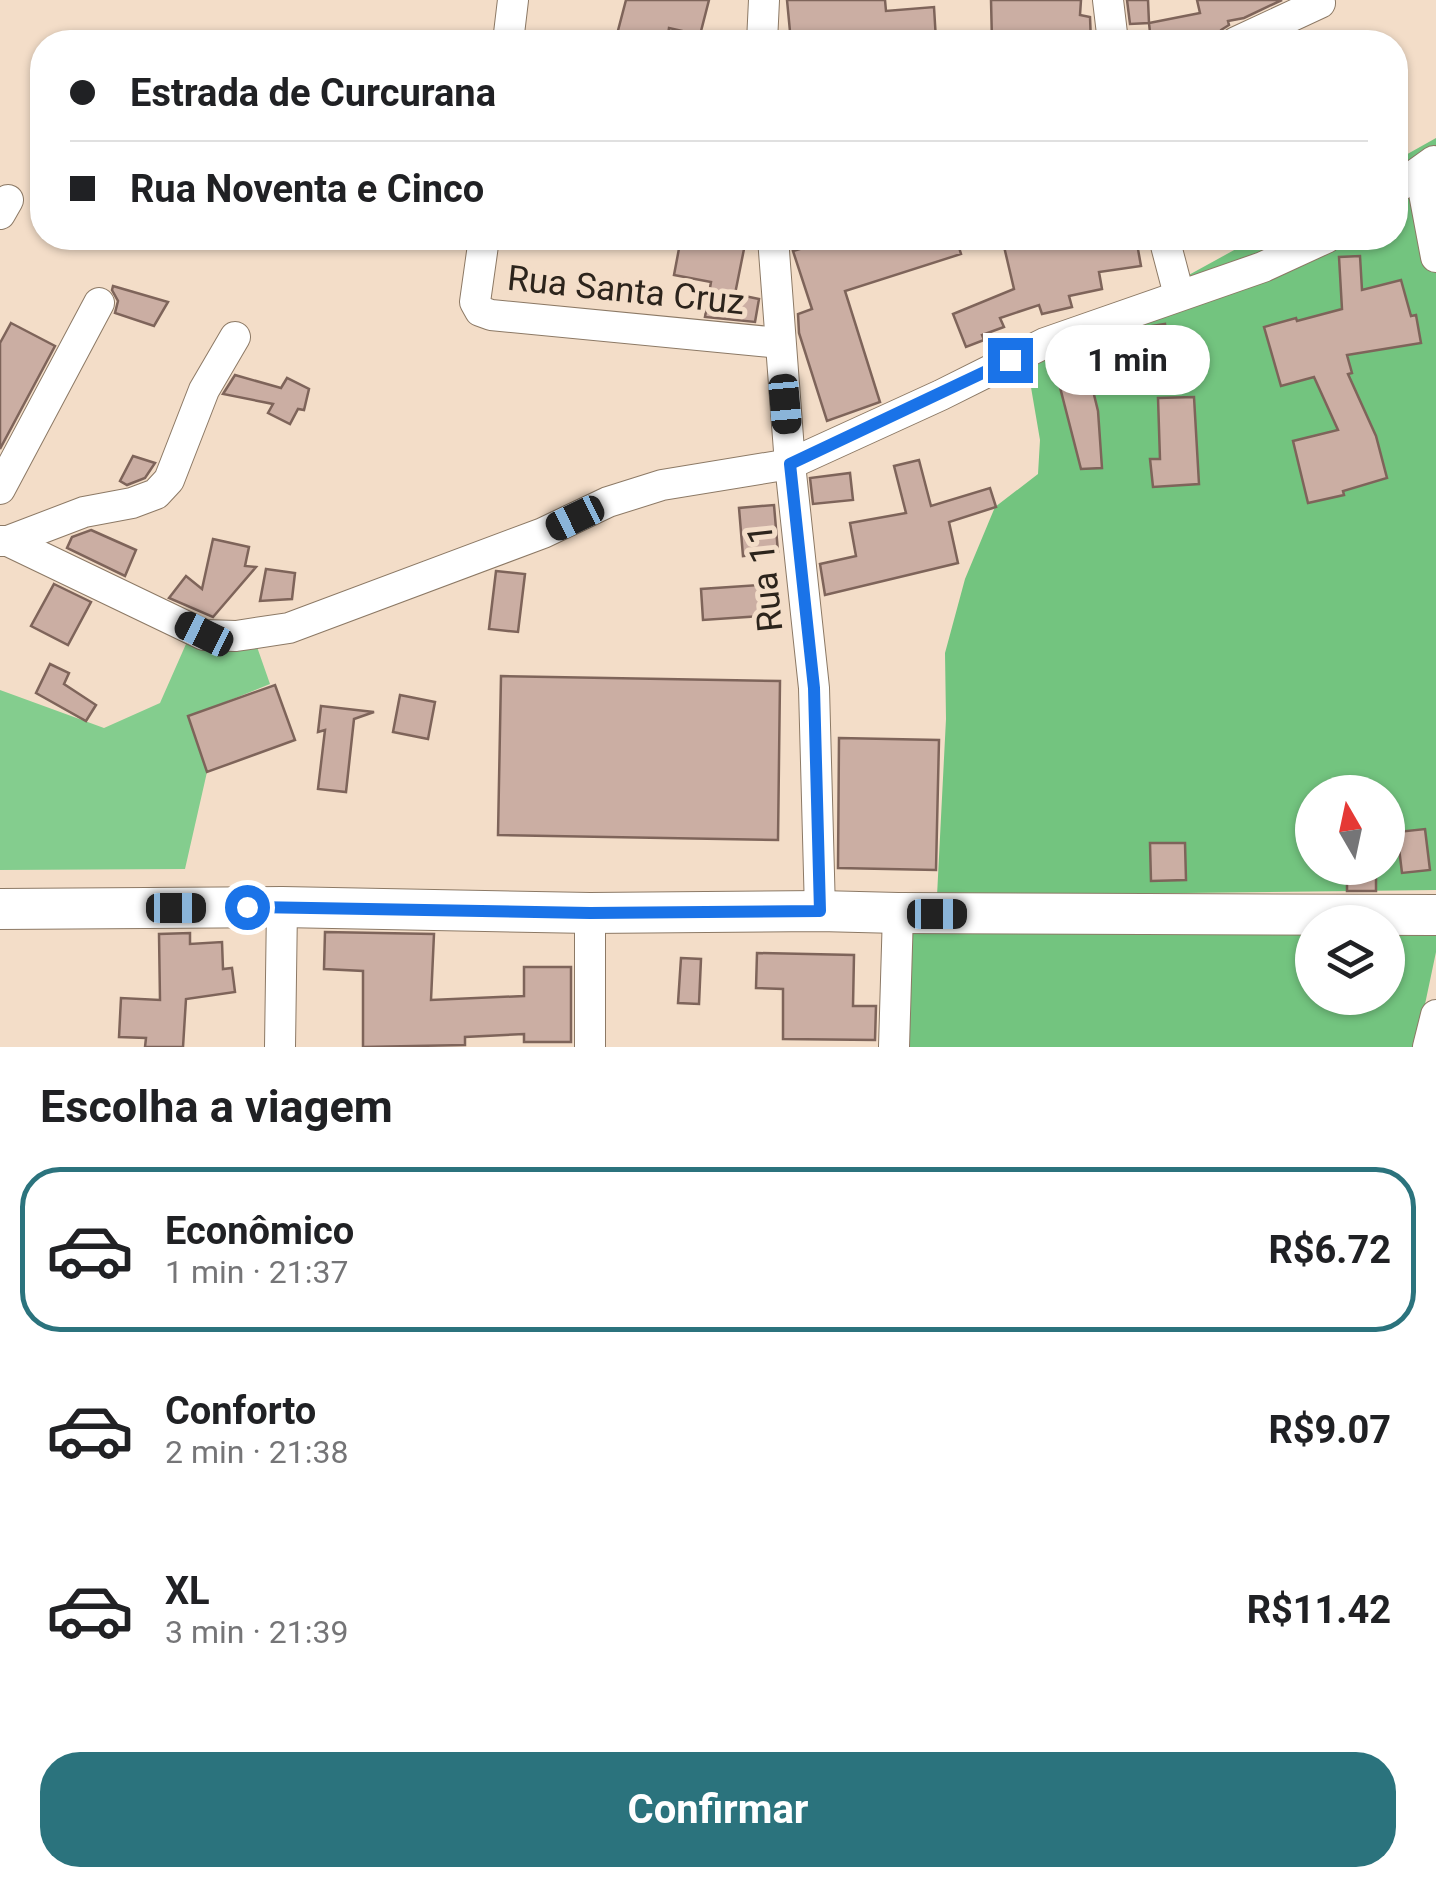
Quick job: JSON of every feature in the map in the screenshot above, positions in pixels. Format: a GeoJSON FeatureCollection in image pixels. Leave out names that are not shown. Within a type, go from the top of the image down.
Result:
{"type":"FeatureCollection","features":[{"type":"Feature","properties":{"kind":"main road"},"geometry":{"type":"LineString","coordinates":[[0,909],[282,907],[590,913],[1436,916]]}},
{"type":"Feature","properties":{"kind":"street"},"geometry":{"type":"LineString","coordinates":[[509,30],[513,0]]}},
{"type":"Feature","properties":{"kind":"street"},"geometry":{"type":"LineString","coordinates":[[763,30],[764,0]]}},
{"type":"Feature","properties":{"kind":"street"},"geometry":{"type":"LineString","coordinates":[[1108,0],[1112,30]]}},
{"type":"Feature","properties":{"kind":"street"},"geometry":{"type":"LineString","coordinates":[[1262,30],[1320,3]]}},
{"type":"Feature","properties":{"kind":"street"},"geometry":{"type":"LineString","coordinates":[[1417,173],[1436,257]]}},
{"type":"Feature","properties":{"kind":"street","name":"Rua Santa Cruz"},"geometry":{"type":"LineString","coordinates":[[482,250],[476,302],[480,311],[491,315],[780,343]]}},
{"type":"Feature","properties":{"kind":"street","name":"Rua 11"},"geometry":{"type":"LineString","coordinates":[[773,250],[814,688],[820,911]]}},
{"type":"Feature","properties":{"kind":"street"},"geometry":{"type":"LineString","coordinates":[[1167,250],[1179,295]]}},
{"type":"Feature","properties":{"kind":"street"},"geometry":{"type":"LineString","coordinates":[[4,541],[204,634],[236,636],[289,628],[662,484],[790,464],[1045,343],[1263,267],[1300,250]]}},
{"type":"Feature","properties":{"kind":"street"},"geometry":{"type":"LineString","coordinates":[[0,490],[99,303]]}},
{"type":"Feature","properties":{"kind":"street"},"geometry":{"type":"LineString","coordinates":[[4,541],[84,512],[156,494],[169,480],[204,390],[235,337]]}},
{"type":"Feature","properties":{"kind":"street"},"geometry":{"type":"LineString","coordinates":[[280,1047],[282,907]]}},
{"type":"Feature","properties":{"kind":"street"},"geometry":{"type":"LineString","coordinates":[[590,913],[590,1047]]}},
{"type":"Feature","properties":{"kind":"street"},"geometry":{"type":"LineString","coordinates":[[894,1047],[898,914]]}},
{"type":"Feature","properties":{"kind":"street"},"geometry":{"type":"LineString","coordinates":[[1428,1047],[1436,1014]]}},
{"type":"Feature","properties":{"kind":"green space"},"geometry":{"type":"Polygon","coordinates":[[[1436,138],[1436,890],[937,896],[946,719],[945,653],[965,579],[995,507],[1038,474],[1040,440],[1027,364],[1234,250],[1408,250],[1408,154],[1436,138]]]}},
{"type":"Feature","properties":{"kind":"green space"},"geometry":{"type":"Polygon","coordinates":[[[186,644],[256,644],[270,684],[188,717],[207,772],[185,869],[0,870],[0,690],[104,728],[160,703],[186,644]]]}},
{"type":"Feature","properties":{"kind":"green space"},"geometry":{"type":"Polygon","coordinates":[[[910,930],[1295,931],[1295,1015],[1405,1015],[1405,932],[1436,932],[1436,952],[1416,1047],[904,1047],[910,930]]]}},
{"type":"Feature","properties":{"kind":"building"},"geometry":{"type":"Polygon","coordinates":[[[626,0],[709,0],[701,30],[618,30],[626,0]]]}},
{"type":"Feature","properties":{"kind":"building"},"geometry":{"type":"Polygon","coordinates":[[[787,0],[885,0],[886,11],[934,7],[935,30],[790,30],[787,0]]]}},
{"type":"Feature","properties":{"kind":"building"},"geometry":{"type":"Polygon","coordinates":[[[991,0],[1081,0],[1080,15],[1090,17],[1091,30],[992,30],[991,0]]]}},
{"type":"Feature","properties":{"kind":"building"},"geometry":{"type":"Polygon","coordinates":[[[1127,0],[1148,0],[1149,23],[1130,24],[1127,0]]]}},
{"type":"Feature","properties":{"kind":"building"},"geometry":{"type":"Polygon","coordinates":[[[1197,0],[1282,0],[1244,18],[1228,21],[1229,25],[1221,30],[1150,30],[1149,23],[1200,13],[1197,0]]]}},
{"type":"Feature","properties":{"kind":"building"},"geometry":{"type":"Polygon","coordinates":[[[679,250],[744,250],[735,294],[759,299],[755,322],[705,317],[711,282],[674,275],[679,250]]]}},
{"type":"Feature","properties":{"kind":"building"},"geometry":{"type":"Polygon","coordinates":[[[960,250],[961,254],[845,291],[880,402],[827,421],[799,333],[798,314],[812,309],[793,251],[960,250]]]}},
{"type":"Feature","properties":{"kind":"building"},"geometry":{"type":"Polygon","coordinates":[[[1005,250],[1138,250],[1141,266],[1099,272],[1102,289],[1069,296],[1072,307],[1042,314],[1039,305],[1000,318],[1004,327],[982,335],[984,340],[966,347],[953,314],[1014,289],[1005,250]]]}},
{"type":"Feature","properties":{"kind":"building"},"geometry":{"type":"Polygon","coordinates":[[[1360,256],[1362,290],[1401,280],[1411,316],[1416,315],[1421,343],[1347,355],[1352,373],[1348,374],[1376,436],[1387,478],[1343,491],[1344,495],[1308,503],[1293,441],[1338,430],[1314,377],[1281,386],[1264,327],[1342,309],[1339,257],[1360,256]]]}},
{"type":"Feature","properties":{"kind":"building"},"geometry":{"type":"Polygon","coordinates":[[[113,286],[168,302],[154,326],[115,313],[118,301],[113,286]]]}},
{"type":"Feature","properties":{"kind":"building"},"geometry":{"type":"Polygon","coordinates":[[[11,323],[55,346],[0,449],[0,343],[11,323]]]}},
{"type":"Feature","properties":{"kind":"building"},"geometry":{"type":"Polygon","coordinates":[[[1165,324],[1169,351],[1140,354],[1141,369],[1115,371],[1113,339],[1165,324]]]}},
{"type":"Feature","properties":{"kind":"building"},"geometry":{"type":"Polygon","coordinates":[[[1083,350],[1098,411],[1102,468],[1081,469],[1053,360],[1083,350]]]}},
{"type":"Feature","properties":{"kind":"building"},"geometry":{"type":"Polygon","coordinates":[[[235,375],[281,388],[287,378],[309,389],[304,410],[298,409],[290,424],[268,413],[273,404],[223,394],[235,375]]]}},
{"type":"Feature","properties":{"kind":"building"},"geometry":{"type":"Polygon","coordinates":[[[1194,397],[1199,484],[1153,487],[1150,459],[1160,459],[1158,398],[1194,397]]]}},
{"type":"Feature","properties":{"kind":"building"},"geometry":{"type":"Polygon","coordinates":[[[133,456],[155,463],[145,478],[127,485],[120,481],[133,456]]]}},
{"type":"Feature","properties":{"kind":"building"},"geometry":{"type":"Polygon","coordinates":[[[919,460],[931,506],[990,488],[996,507],[949,522],[958,563],[825,595],[820,564],[856,556],[850,523],[906,513],[894,466],[919,460]]]}},
{"type":"Feature","properties":{"kind":"building"},"geometry":{"type":"Polygon","coordinates":[[[850,473],[853,500],[813,504],[810,478],[850,473]]]}},
{"type":"Feature","properties":{"kind":"building"},"geometry":{"type":"Polygon","coordinates":[[[774,505],[778,552],[743,556],[739,508],[774,505]]]}},
{"type":"Feature","properties":{"kind":"building"},"geometry":{"type":"Polygon","coordinates":[[[91,530],[136,550],[125,576],[67,548],[72,537],[91,530]]]}},
{"type":"Feature","properties":{"kind":"building"},"geometry":{"type":"Polygon","coordinates":[[[213,539],[249,547],[245,566],[256,567],[213,617],[169,598],[186,576],[202,589],[213,539]]]}},
{"type":"Feature","properties":{"kind":"building"},"geometry":{"type":"Polygon","coordinates":[[[266,569],[295,573],[292,599],[260,601],[266,569]]]}},
{"type":"Feature","properties":{"kind":"building"},"geometry":{"type":"Polygon","coordinates":[[[496,571],[525,574],[518,632],[489,629],[496,571]]]}},
{"type":"Feature","properties":{"kind":"building"},"geometry":{"type":"Polygon","coordinates":[[[54,584],[91,602],[68,645],[31,626],[54,584]]]}},
{"type":"Feature","properties":{"kind":"building"},"geometry":{"type":"Polygon","coordinates":[[[759,585],[761,616],[703,620],[701,589],[759,585]]]}},
{"type":"Feature","properties":{"kind":"building"},"geometry":{"type":"Polygon","coordinates":[[[50,664],[69,673],[64,684],[96,705],[86,721],[36,693],[50,664]]]}},
{"type":"Feature","properties":{"kind":"building"},"geometry":{"type":"Polygon","coordinates":[[[501,676],[780,681],[778,840],[498,835],[501,676]]]}},
{"type":"Feature","properties":{"kind":"building"},"geometry":{"type":"Polygon","coordinates":[[[275,685],[295,740],[207,772],[188,716],[275,685]]]}},
{"type":"Feature","properties":{"kind":"building"},"geometry":{"type":"Polygon","coordinates":[[[400,695],[435,702],[428,739],[393,732],[400,695]]]}},
{"type":"Feature","properties":{"kind":"building"},"geometry":{"type":"Polygon","coordinates":[[[321,706],[374,712],[354,719],[346,792],[318,789],[325,730],[318,732],[321,706]]]}},
{"type":"Feature","properties":{"kind":"building"},"geometry":{"type":"Polygon","coordinates":[[[839,738],[939,740],[936,870],[838,868],[839,738]]]}},
{"type":"Feature","properties":{"kind":"building"},"geometry":{"type":"Polygon","coordinates":[[[1425,829],[1430,870],[1405,873],[1405,831],[1425,829]]]}},
{"type":"Feature","properties":{"kind":"building"},"geometry":{"type":"Polygon","coordinates":[[[1150,843],[1185,843],[1186,880],[1151,881],[1150,843]]]}},
{"type":"Feature","properties":{"kind":"building"},"geometry":{"type":"Polygon","coordinates":[[[1347,885],[1376,885],[1376,891],[1347,891],[1347,885]]]}},
{"type":"Feature","properties":{"kind":"building"},"geometry":{"type":"Polygon","coordinates":[[[325,932],[434,934],[431,1000],[524,996],[524,967],[571,967],[571,1042],[524,1042],[524,1034],[465,1037],[465,1045],[363,1047],[363,971],[324,969],[325,932]]]}},
{"type":"Feature","properties":{"kind":"building"},"geometry":{"type":"Polygon","coordinates":[[[190,933],[190,944],[222,942],[223,969],[232,968],[235,992],[186,999],[183,1047],[145,1047],[146,1038],[119,1037],[121,998],[160,1000],[159,934],[190,933]]]}},
{"type":"Feature","properties":{"kind":"building"},"geometry":{"type":"Polygon","coordinates":[[[757,953],[854,955],[853,1006],[876,1006],[875,1040],[783,1039],[783,989],[756,988],[757,953]]]}},
{"type":"Feature","properties":{"kind":"building"},"geometry":{"type":"Polygon","coordinates":[[[681,958],[701,959],[699,1004],[678,1003],[681,958]]]}},
{"type":"Feature","properties":{"kind":"route"},"geometry":{"type":"LineString","coordinates":[[247,907],[590,913],[820,911],[814,688],[790,464],[1010,360]]}}]}
